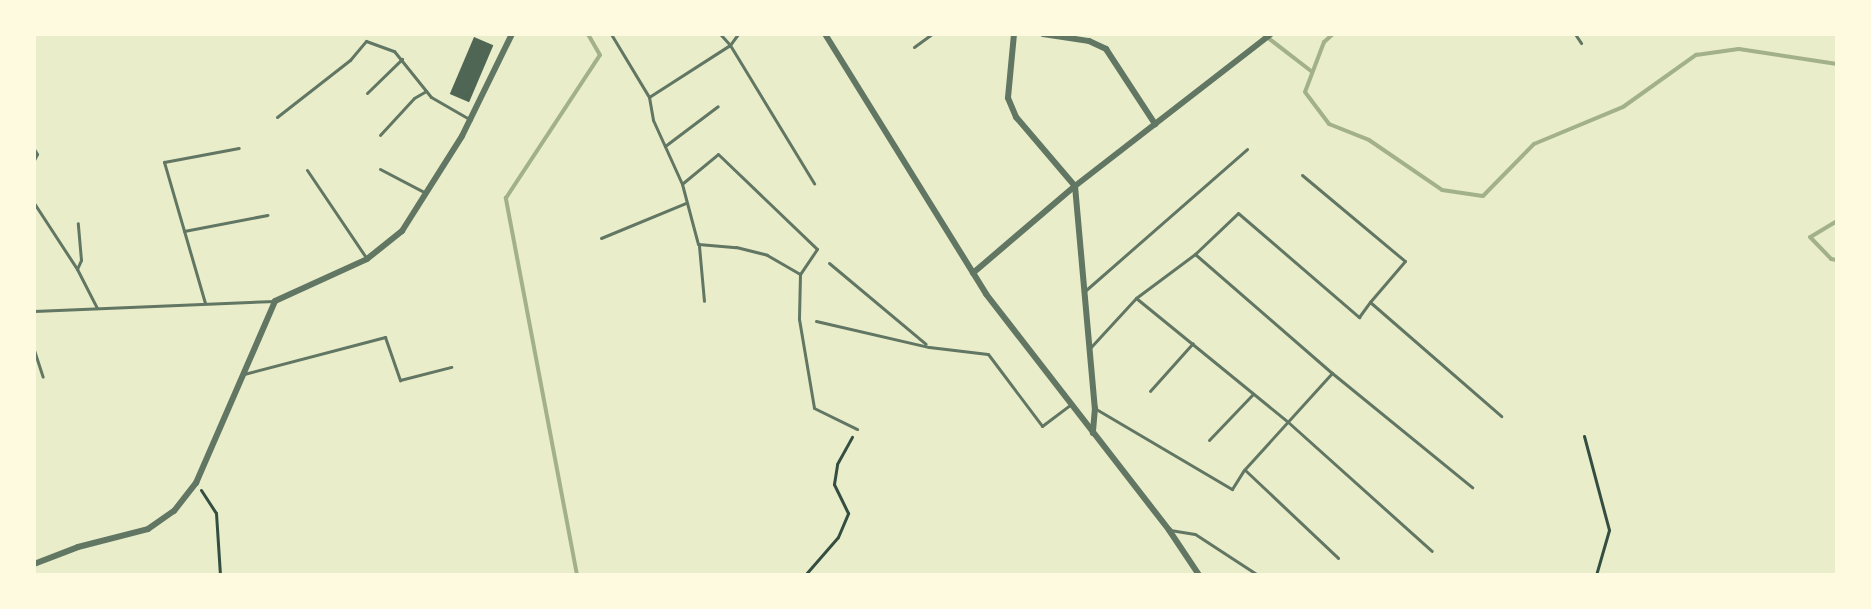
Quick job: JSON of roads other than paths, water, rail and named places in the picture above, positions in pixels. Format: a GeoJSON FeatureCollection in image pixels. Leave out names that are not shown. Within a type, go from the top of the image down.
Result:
{"type":"FeatureCollection","features":[{"type":"Feature","properties":{"kind":"street"},"geometry":{"type":"LineString","coordinates":[[34,564],[78,547],[148,529],[174,511],[196,483],[275,301],[367,259],[402,231],[471,120],[512,34]]}},
{"type":"Feature","properties":{"kind":"street"},"geometry":{"type":"LineString","coordinates":[[825,34],[917,177],[973,273],[1169,530],[1199,575]]}},
{"type":"Feature","properties":{"kind":"street"},"geometry":{"type":"LineString","coordinates":[[1014,34],[1008,98],[1016,117],[1075,186],[1095,408],[1093,433]]}},
{"type":"Feature","properties":{"kind":"street"},"geometry":{"type":"LineString","coordinates":[[1043,34],[1089,41],[1106,49],[1155,124]]}},
{"type":"Feature","properties":{"kind":"street"},"geometry":{"type":"LineString","coordinates":[[973,273],[1075,186],[1271,34]]}},
{"type":"Feature","properties":{"kind":"lane"},"geometry":{"type":"LineString","coordinates":[[611,34],[649,97],[653,120],[682,184],[698,244],[704,301]]}},
{"type":"Feature","properties":{"kind":"lane"},"geometry":{"type":"LineString","coordinates":[[720,34],[730,45],[814,183]]}},
{"type":"Feature","properties":{"kind":"lane"},"geometry":{"type":"LineString","coordinates":[[649,97],[730,45],[738,34]]}},
{"type":"Feature","properties":{"kind":"lane"},"geometry":{"type":"LineString","coordinates":[[914,47],[932,34]]}},
{"type":"Feature","properties":{"kind":"lane"},"geometry":{"type":"LineString","coordinates":[[1575,34],[1581,43]]}},
{"type":"Feature","properties":{"kind":"lane"},"geometry":{"type":"LineString","coordinates":[[277,117],[350,60],[366,41],[403,58],[431,97],[471,120]]}},
{"type":"Feature","properties":{"kind":"lane"},"geometry":{"type":"LineString","coordinates":[[367,93],[403,58]]}},
{"type":"Feature","properties":{"kind":"lane"},"geometry":{"type":"LineString","coordinates":[[380,135],[414,98],[427,90]]}},
{"type":"Feature","properties":{"kind":"lane"},"geometry":{"type":"LineString","coordinates":[[665,146],[718,106]]}},
{"type":"Feature","properties":{"kind":"lane"},"geometry":{"type":"LineString","coordinates":[[205,303],[164,162],[239,148]]}},
{"type":"Feature","properties":{"kind":"lane"},"geometry":{"type":"LineString","coordinates":[[34,149],[37,154],[34,160]]}},
{"type":"Feature","properties":{"kind":"lane"},"geometry":{"type":"LineString","coordinates":[[1083,293],[1247,149]]}},
{"type":"Feature","properties":{"kind":"lane"},"geometry":{"type":"LineString","coordinates":[[682,184],[718,154],[817,249],[800,274],[799,319],[814,408],[857,429]]}},
{"type":"Feature","properties":{"kind":"lane"},"geometry":{"type":"LineString","coordinates":[[380,169],[426,193]]}},
{"type":"Feature","properties":{"kind":"lane"},"geometry":{"type":"LineString","coordinates":[[307,170],[367,259]]}},
{"type":"Feature","properties":{"kind":"lane"},"geometry":{"type":"LineString","coordinates":[[1090,348],[1136,298],[1195,254],[1238,213],[1359,317],[1405,261],[1302,175]]}},
{"type":"Feature","properties":{"kind":"lane"},"geometry":{"type":"LineString","coordinates":[[34,203],[77,269],[97,308]]}},
{"type":"Feature","properties":{"kind":"lane"},"geometry":{"type":"LineString","coordinates":[[601,238],[687,203]]}},
{"type":"Feature","properties":{"kind":"lane"},"geometry":{"type":"LineString","coordinates":[[184,231],[267,215]]}},
{"type":"Feature","properties":{"kind":"lane"},"geometry":{"type":"LineString","coordinates":[[77,269],[81,260],[78,223]]}},
{"type":"Feature","properties":{"kind":"lane"},"geometry":{"type":"LineString","coordinates":[[698,244],[736,247],[767,255],[800,274]]}},
{"type":"Feature","properties":{"kind":"lane"},"geometry":{"type":"LineString","coordinates":[[1195,254],[1332,373],[1472,487]]}},
{"type":"Feature","properties":{"kind":"lane"},"geometry":{"type":"LineString","coordinates":[[829,263],[929,347]]}},
{"type":"Feature","properties":{"kind":"lane"},"geometry":{"type":"LineString","coordinates":[[1136,298],[1288,422],[1432,551]]}},
{"type":"Feature","properties":{"kind":"lane"},"geometry":{"type":"LineString","coordinates":[[34,311],[275,301]]}},
{"type":"Feature","properties":{"kind":"lane"},"geometry":{"type":"LineString","coordinates":[[1370,302],[1501,416]]}},
{"type":"Feature","properties":{"kind":"lane"},"geometry":{"type":"LineString","coordinates":[[816,321],[929,347],[988,354],[1042,426],[1071,404]]}},
{"type":"Feature","properties":{"kind":"lane"},"geometry":{"type":"LineString","coordinates":[[244,374],[385,337],[400,380],[451,367]]}},
{"type":"Feature","properties":{"kind":"lane"},"geometry":{"type":"LineString","coordinates":[[1150,391],[1193,343]]}},
{"type":"Feature","properties":{"kind":"lane"},"geometry":{"type":"LineString","coordinates":[[34,350],[43,377]]}},
{"type":"Feature","properties":{"kind":"lane"},"geometry":{"type":"LineString","coordinates":[[1095,408],[1232,489],[1244,470],[1332,373]]}},
{"type":"Feature","properties":{"kind":"lane"},"geometry":{"type":"LineString","coordinates":[[1209,440],[1253,394]]}},
{"type":"Feature","properties":{"kind":"lane"},"geometry":{"type":"LineString","coordinates":[[1244,470],[1338,558]]}},
{"type":"Feature","properties":{"kind":"lane"},"geometry":{"type":"LineString","coordinates":[[1169,530],[1195,534],[1258,575]]}},
{"type":"Feature","properties":{"kind":"waterway"},"geometry":{"type":"LineString","coordinates":[[577,575],[506,198],[600,55],[588,34]]}},
{"type":"Feature","properties":{"kind":"waterway"},"geometry":{"type":"LineString","coordinates":[[1263,34],[1311,71]]}},
{"type":"Feature","properties":{"kind":"waterway"},"geometry":{"type":"LineString","coordinates":[[1333,34],[1324,42],[1305,92],[1329,124],[1369,140],[1442,190],[1483,196],[1534,144],[1623,107],[1696,55],[1739,49],[1837,64]]}},
{"type":"Feature","properties":{"kind":"waterway"},"geometry":{"type":"LineString","coordinates":[[1837,221],[1810,237],[1831,259],[1837,260]]}}]}
